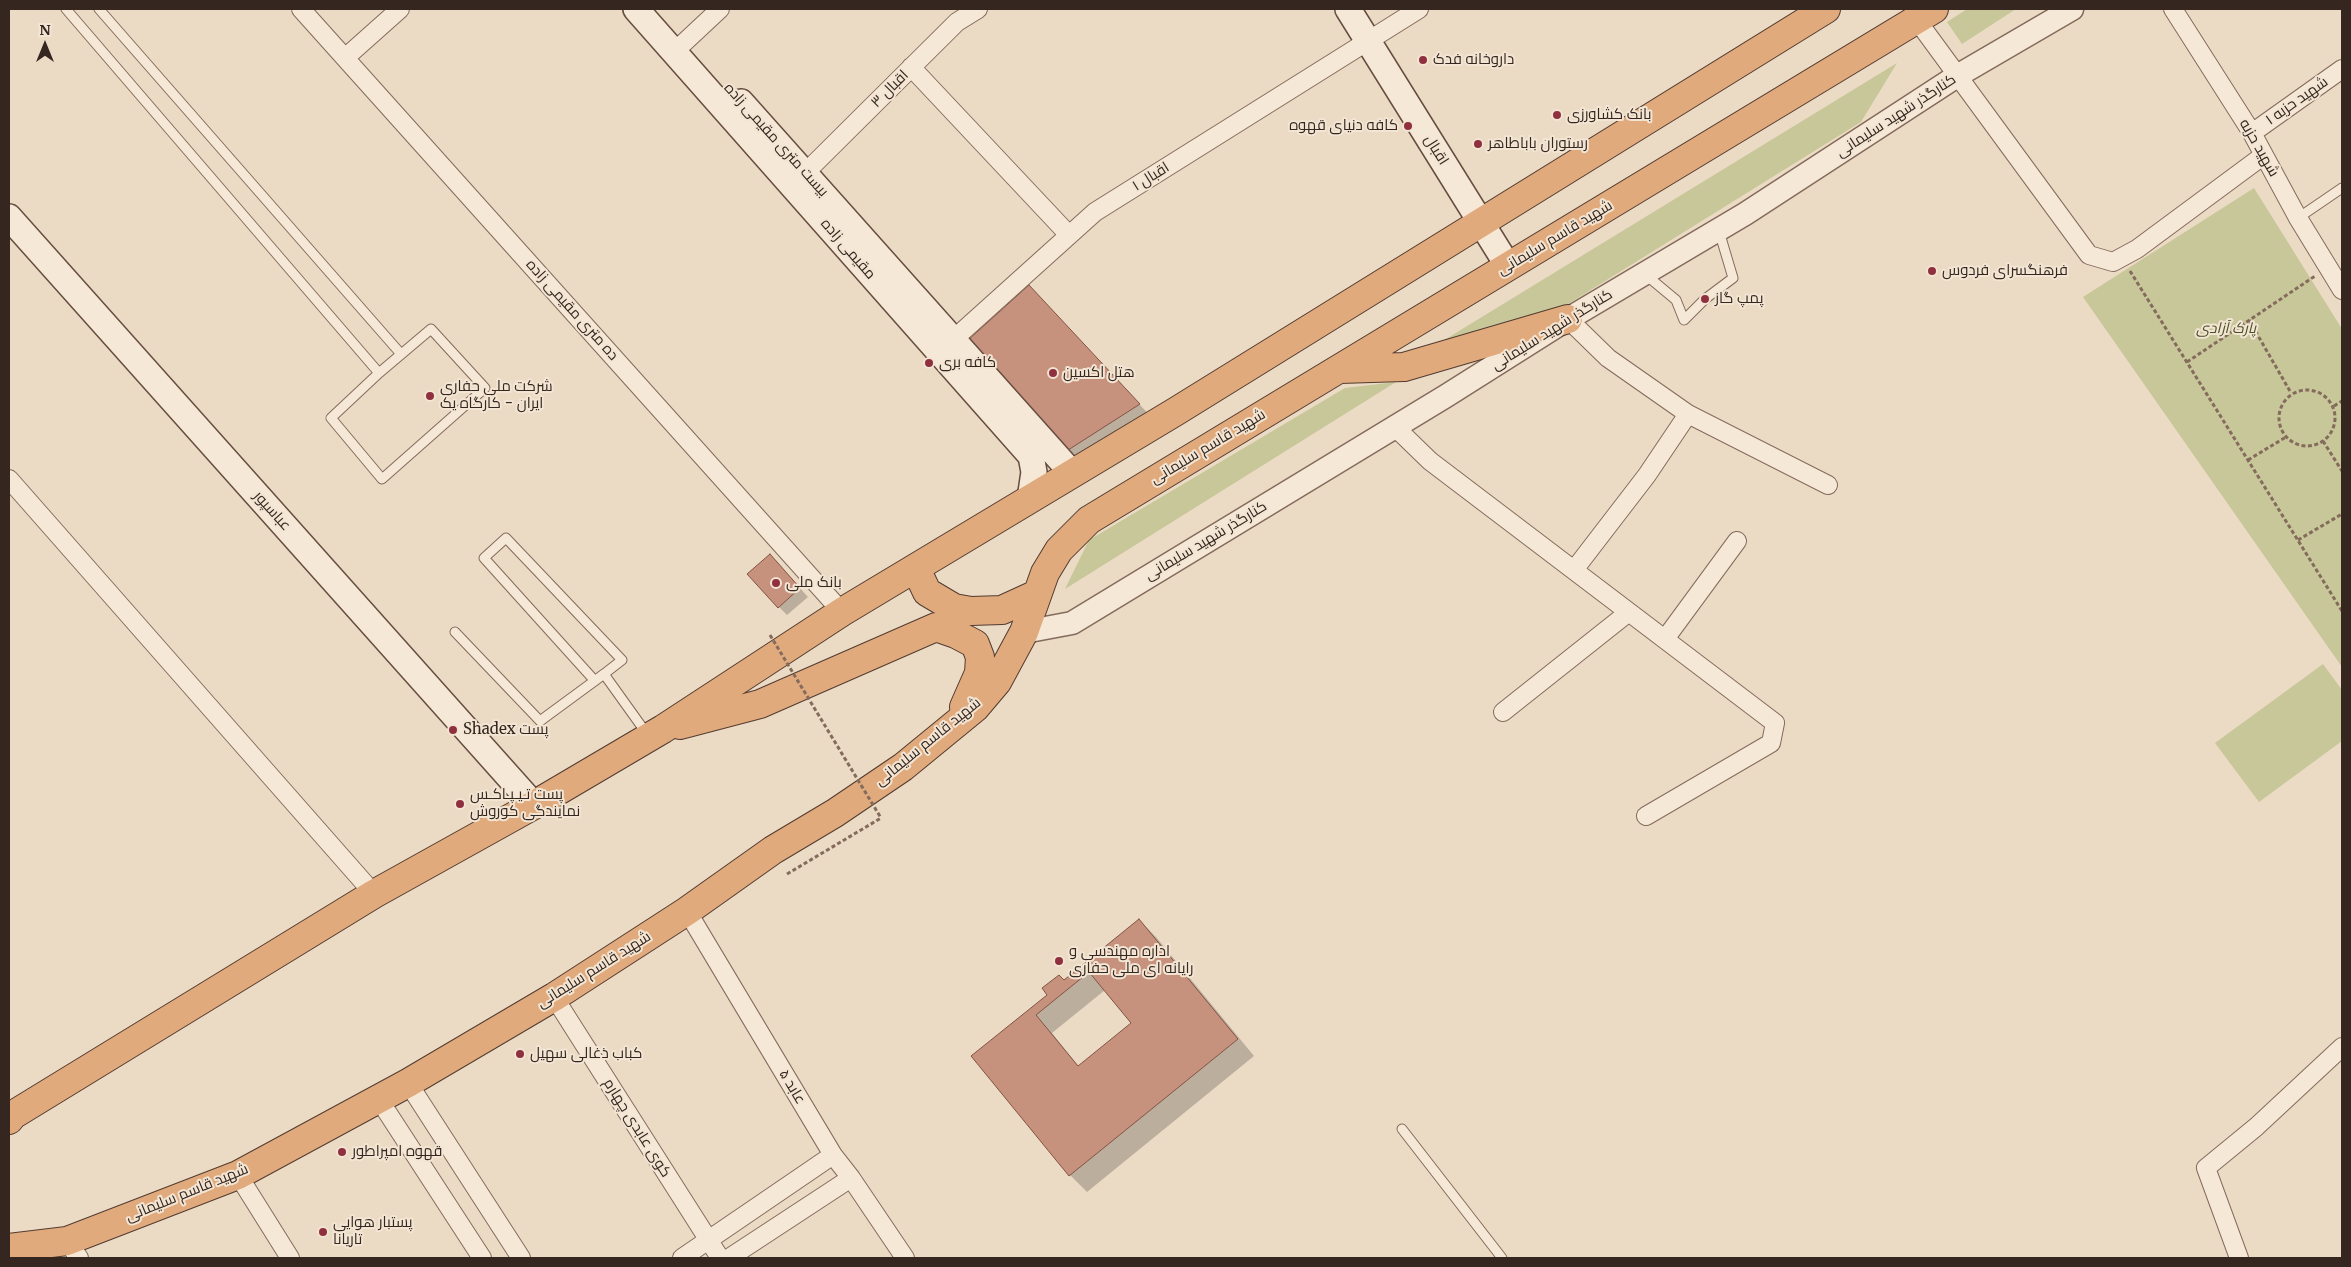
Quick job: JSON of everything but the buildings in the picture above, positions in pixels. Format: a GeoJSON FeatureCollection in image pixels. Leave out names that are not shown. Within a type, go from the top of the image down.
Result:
{"type":"FeatureCollection","features":[{"type":"Feature","properties":{"kind":"highway"},"geometry":{"type":"LineString","coordinates":[[9,1120],[21,1110],[374,894],[534,805],[656,733],[842,612],[1072,474],[1826,9]]}},
{"type":"Feature","properties":{"kind":"highway","name":"شهید قاسم سلیمانی"},"geometry":{"type":"LineString","coordinates":[[9,1248],[73,1250],[238,1175],[408,1083],[554,997],[687,911],[773,850],[835,813],[903,766],[947,728],[975,708],[997,682],[1024,632],[1045,573],[1059,550],[1088,520],[1925,14]]}},
{"type":"Feature","properties":{"kind":"highway"},"geometry":{"type":"LineString","coordinates":[[1336,370],[1404,367],[1568,319]]}},
{"type":"Feature","properties":{"kind":"highway"},"geometry":{"type":"LineString","coordinates":[[921,565],[918,575],[927,592],[954,608],[971,611],[1002,610],[1037,594]]}},
{"type":"Feature","properties":{"kind":"highway"},"geometry":{"type":"LineString","coordinates":[[656,733],[760,704],[936,627],[956,634],[975,644],[980,657],[979,674],[969,700],[947,728]]}},
{"type":"Feature","properties":{"kind":"main road"},"geometry":{"type":"LineString","coordinates":[[636,9],[680,46]]}},
{"type":"Feature","properties":{"kind":"main road","name":"بیست متری مقیمی زاده"},"geometry":{"type":"LineString","coordinates":[[658,9],[680,46],[946,346],[1072,474]]}},
{"type":"Feature","properties":{"kind":"main road","name":"اقبال"},"geometry":{"type":"LineString","coordinates":[[1348,9],[1508,266]]}},
{"type":"Feature","properties":{"kind":"main road","name":"عباسپور"},"geometry":{"type":"LineString","coordinates":[[9,217],[534,805]]}},
{"type":"Feature","properties":{"kind":"main road"},"geometry":{"type":"LineString","coordinates":[[946,346],[1031,456],[1034,472],[1030,498]]}},
{"type":"Feature","properties":{"kind":"street","name":"ده متری مقیمی زاده"},"geometry":{"type":"LineString","coordinates":[[301,9],[842,612]]}},
{"type":"Feature","properties":{"kind":"street"},"geometry":{"type":"LineString","coordinates":[[345,58],[400,9]]}},
{"type":"Feature","properties":{"kind":"street"},"geometry":{"type":"LineString","coordinates":[[680,46],[720,9]]}},
{"type":"Feature","properties":{"kind":"street","name":"اقبال ۳"},"geometry":{"type":"LineString","coordinates":[[799,180],[957,22],[978,9]]}},
{"type":"Feature","properties":{"kind":"street","name":"اقبال ۱"},"geometry":{"type":"LineString","coordinates":[[946,346],[1095,212],[1419,9]]}},
{"type":"Feature","properties":{"kind":"street","name":"کنارگذر شهید سلیمانی"},"geometry":{"type":"LineString","coordinates":[[1024,632],[1072,623],[1395,427],[1568,319],[1719,229],[1957,76],[2072,9]]}},
{"type":"Feature","properties":{"kind":"street","name":"شهید حزبه"},"geometry":{"type":"LineString","coordinates":[[2174,9],[2252,133],[2298,218],[2342,290]]}},
{"type":"Feature","properties":{"kind":"street"},"geometry":{"type":"LineString","coordinates":[[1925,14],[1957,76],[2089,255],[2113,262],[2137,249],[2264,155]]}},
{"type":"Feature","properties":{"kind":"street"},"geometry":{"type":"LineString","coordinates":[[911,67],[1069,235]]}},
{"type":"Feature","properties":{"kind":"street","name":"شهید حزبه ۱"},"geometry":{"type":"LineString","coordinates":[[2252,133],[2342,69]]}},
{"type":"Feature","properties":{"kind":"street"},"geometry":{"type":"LineString","coordinates":[[1568,319],[1608,358],[1688,414],[1828,485]]}},
{"type":"Feature","properties":{"kind":"street"},"geometry":{"type":"LineString","coordinates":[[1574,570],[1648,475],[1688,414]]}},
{"type":"Feature","properties":{"kind":"street"},"geometry":{"type":"LineString","coordinates":[[1395,427],[1430,461],[1775,723],[1771,743],[1646,816]]}},
{"type":"Feature","properties":{"kind":"street"},"geometry":{"type":"LineString","coordinates":[[9,479],[374,894]]}},
{"type":"Feature","properties":{"kind":"street"},"geometry":{"type":"LineString","coordinates":[[1665,639],[1737,541]]}},
{"type":"Feature","properties":{"kind":"street"},"geometry":{"type":"LineString","coordinates":[[1504,712],[1629,612]]}},
{"type":"Feature","properties":{"kind":"street","name":"عابد ۵"},"geometry":{"type":"LineString","coordinates":[[687,911],[833,1155],[851,1178],[905,1258]]}},
{"type":"Feature","properties":{"kind":"street","name":"کوی عابدی چهارم"},"geometry":{"type":"LineString","coordinates":[[554,997],[720,1258]]}},
{"type":"Feature","properties":{"kind":"street"},"geometry":{"type":"LineString","coordinates":[[2239,1258],[2206,1168],[2256,1127],[2342,1047]]}},
{"type":"Feature","properties":{"kind":"street"},"geometry":{"type":"LineString","coordinates":[[408,1083],[521,1258]]}},
{"type":"Feature","properties":{"kind":"street"},"geometry":{"type":"LineString","coordinates":[[378,1098],[482,1258]]}},
{"type":"Feature","properties":{"kind":"street"},"geometry":{"type":"LineString","coordinates":[[682,1258],[833,1155]]}},
{"type":"Feature","properties":{"kind":"street"},"geometry":{"type":"LineString","coordinates":[[238,1175],[290,1258]]}},
{"type":"Feature","properties":{"kind":"street"},"geometry":{"type":"LineString","coordinates":[[729,1258],[851,1178]]}},
{"type":"Feature","properties":{"kind":"lane"},"geometry":{"type":"LineString","coordinates":[[66,9],[379,373]]}},
{"type":"Feature","properties":{"kind":"lane"},"geometry":{"type":"LineString","coordinates":[[99,9],[402,354]]}},
{"type":"Feature","properties":{"kind":"lane"},"geometry":{"type":"LineString","coordinates":[[2298,218],[2342,188]]}},
{"type":"Feature","properties":{"kind":"lane"},"geometry":{"type":"LineString","coordinates":[[1644,274],[1676,300],[1684,320],[1705,300],[1733,278],[1719,229]]}},
{"type":"Feature","properties":{"kind":"lane"},"geometry":{"type":"LineString","coordinates":[[431,329],[484,388],[382,479],[331,418],[379,373],[431,329]]}},
{"type":"Feature","properties":{"kind":"lane"},"geometry":{"type":"LineString","coordinates":[[454,632],[540,721],[595,681],[622,660],[506,538],[484,558],[595,681]]}},
{"type":"Feature","properties":{"kind":"lane"},"geometry":{"type":"LineString","coordinates":[[604,674],[656,733]]}},
{"type":"Feature","properties":{"kind":"lane"},"geometry":{"type":"LineString","coordinates":[[1402,1129],[1502,1258]]}},
{"type":"Feature","properties":{"kind":"path"},"geometry":{"type":"LineString","coordinates":[[2121,258],[2342,611]]}},
{"type":"Feature","properties":{"kind":"path"},"geometry":{"type":"LineString","coordinates":[[2187,362],[2328,267]]}},
{"type":"Feature","properties":{"kind":"path"},"geometry":{"type":"LineString","coordinates":[[2249,320],[2291,393]]}},
{"type":"Feature","properties":{"kind":"path"},"geometry":{"type":"LineString","coordinates":[[2307,389],[2323,393],[2334,406],[2336,419],[2332,432],[2323,441],[2311,446],[2297,444],[2286,437],[2279,422],[2281,406],[2291,393],[2307,389]]}},
{"type":"Feature","properties":{"kind":"path"},"geometry":{"type":"LineString","coordinates":[[2334,406],[2342,401]]}},
{"type":"Feature","properties":{"kind":"path"},"geometry":{"type":"LineString","coordinates":[[2248,460],[2286,437]]}},
{"type":"Feature","properties":{"kind":"path"},"geometry":{"type":"LineString","coordinates":[[2323,441],[2342,471]]}},
{"type":"Feature","properties":{"kind":"path"},"geometry":{"type":"LineString","coordinates":[[2298,540],[2342,514]]}},
{"type":"Feature","properties":{"kind":"path"},"geometry":{"type":"LineString","coordinates":[[770,635],[881,818],[787,874]]}},
{"type":"Feature","properties":{"kind":"green space"},"geometry":{"type":"Polygon","coordinates":[[[1967,9],[2016,9],[1962,44],[1947,22],[1967,9]]]}},
{"type":"Feature","properties":{"kind":"green space"},"geometry":{"type":"Polygon","coordinates":[[[1897,63],[1861,122],[1536,324],[1441,342],[1897,63]]]}},
{"type":"Feature","properties":{"kind":"green space","name":"پارک آزادی"},"geometry":{"type":"Polygon","coordinates":[[[2254,188],[2342,329],[2342,667],[2083,297],[2254,188]]]}},
{"type":"Feature","properties":{"kind":"green space"},"geometry":{"type":"Polygon","coordinates":[[[1396,382],[1065,589],[1089,540],[1345,388],[1396,382]]]}},
{"type":"Feature","properties":{"kind":"green space"},"geometry":{"type":"Polygon","coordinates":[[[2323,664],[2342,690],[2342,741],[2259,802],[2215,743],[2323,664]]]}},
{"type":"Feature","properties":{"kind":"place","name":"داروخانه فدک"},"geometry":{"type":"Point","coordinates":[1423,60]}},
{"type":"Feature","properties":{"kind":"place","name":"بانک کشاورزی"},"geometry":{"type":"Point","coordinates":[1557,115]}},
{"type":"Feature","properties":{"kind":"place","name":"کافه دنیای قهوه"},"geometry":{"type":"Point","coordinates":[1408,126]}},
{"type":"Feature","properties":{"kind":"place","name":"رستوران باباطاهر"},"geometry":{"type":"Point","coordinates":[1478,144]}},
{"type":"Feature","properties":{"kind":"place","name":"فرهنگسرای فردوس"},"geometry":{"type":"Point","coordinates":[1932,271]}},
{"type":"Feature","properties":{"kind":"place","name":"پمپ گاز"},"geometry":{"type":"Point","coordinates":[1705,299]}},
{"type":"Feature","properties":{"kind":"place","name":"کافه بری"},"geometry":{"type":"Point","coordinates":[929,363]}},
{"type":"Feature","properties":{"kind":"place","name":"هتل اکسین"},"geometry":{"type":"Point","coordinates":[1053,373]}},
{"type":"Feature","properties":{"kind":"place","name":"شرکت ملی حفاری ایران - کارگاه یک"},"geometry":{"type":"Point","coordinates":[430,396]}},
{"type":"Feature","properties":{"kind":"place","name":"بانک ملی"},"geometry":{"type":"Point","coordinates":[776,583]}},
{"type":"Feature","properties":{"kind":"place","name":"Shadex پست"},"geometry":{"type":"Point","coordinates":[453,730]}},
{"type":"Feature","properties":{"kind":"place","name":"پست تـیـپـاکـس نمایندگی کوروش"},"geometry":{"type":"Point","coordinates":[460,804]}},
{"type":"Feature","properties":{"kind":"place","name":"اداره مهندسی و رایانه ای ملی حفاری"},"geometry":{"type":"Point","coordinates":[1059,961]}},
{"type":"Feature","properties":{"kind":"place","name":"کباب ذغالی سهیل"},"geometry":{"type":"Point","coordinates":[520,1054]}},
{"type":"Feature","properties":{"kind":"place","name":"قهوه امپراطور"},"geometry":{"type":"Point","coordinates":[342,1152]}},
{"type":"Feature","properties":{"kind":"place","name":"پستبار هوایی تاریانا"},"geometry":{"type":"Point","coordinates":[323,1232]}}]}
